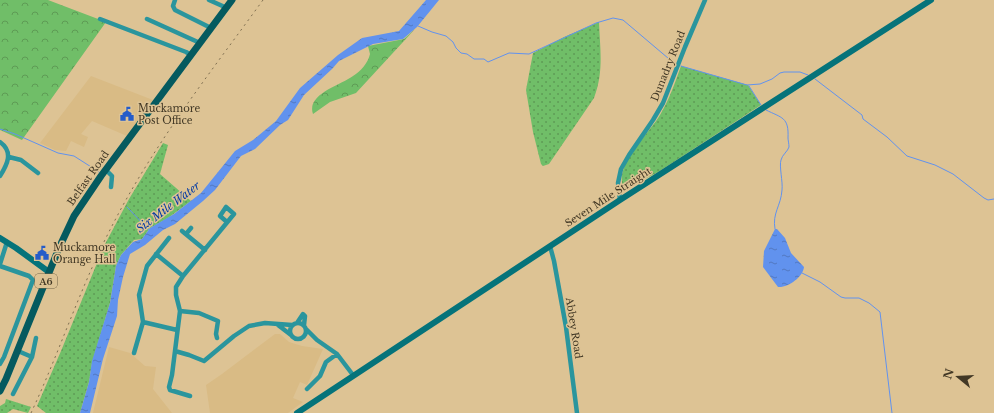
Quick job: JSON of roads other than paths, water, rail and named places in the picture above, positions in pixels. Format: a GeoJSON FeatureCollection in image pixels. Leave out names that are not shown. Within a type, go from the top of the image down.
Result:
{"type":"FeatureCollection","features":[{"type":"Feature","properties":{"kind":"main road","name":"Belfast Road"},"geometry":{"type":"LineString","coordinates":[[0,391],[18,351],[49,272],[74,216],[106,170],[232,0]]}},
{"type":"Feature","properties":{"kind":"main road","name":"Seven Mile Straight"},"geometry":{"type":"LineString","coordinates":[[297,413],[620,200],[931,0]]}},
{"type":"Feature","properties":{"kind":"main road"},"geometry":{"type":"LineString","coordinates":[[0,238],[49,272]]}},
{"type":"Feature","properties":{"kind":"street"},"geometry":{"type":"LineString","coordinates":[[175,0],[173,6],[175,10],[212,28]]}},
{"type":"Feature","properties":{"kind":"street"},"geometry":{"type":"LineString","coordinates":[[209,0],[227,8]]}},
{"type":"Feature","properties":{"kind":"street","name":"Dunadry Road"},"geometry":{"type":"LineString","coordinates":[[620,200],[618,183],[621,169],[631,151],[662,107],[705,0]]}},
{"type":"Feature","properties":{"kind":"street"},"geometry":{"type":"LineString","coordinates":[[100,19],[191,55]]}},
{"type":"Feature","properties":{"kind":"street"},"geometry":{"type":"LineString","coordinates":[[147,19],[200,43]]}},
{"type":"Feature","properties":{"kind":"street"},"geometry":{"type":"LineString","coordinates":[[0,142],[6,148],[9,156],[7,164],[1,174]]}},
{"type":"Feature","properties":{"kind":"street"},"geometry":{"type":"LineString","coordinates":[[9,156],[23,161],[38,173]]}},
{"type":"Feature","properties":{"kind":"street"},"geometry":{"type":"LineString","coordinates":[[106,170],[112,176],[111,187]]}},
{"type":"Feature","properties":{"kind":"street"},"geometry":{"type":"LineString","coordinates":[[190,396],[169,388],[180,311],[176,292],[178,284],[183,276],[227,222]]}},
{"type":"Feature","properties":{"kind":"street"},"geometry":{"type":"LineString","coordinates":[[191,228],[184,233],[205,250]]}},
{"type":"Feature","properties":{"kind":"street"},"geometry":{"type":"LineString","coordinates":[[134,353],[143,322],[140,293],[147,266],[169,238]]}},
{"type":"Feature","properties":{"kind":"street"},"geometry":{"type":"LineString","coordinates":[[0,364],[4,358],[33,281],[30,276],[0,265],[7,242]]}},
{"type":"Feature","properties":{"kind":"street","name":"Abbey Road"},"geometry":{"type":"LineString","coordinates":[[550,246],[566,327],[577,413]]}},
{"type":"Feature","properties":{"kind":"street"},"geometry":{"type":"LineString","coordinates":[[156,254],[183,276]]}},
{"type":"Feature","properties":{"kind":"street"},"geometry":{"type":"LineString","coordinates":[[180,311],[199,314],[218,321],[216,334],[217,338]]}},
{"type":"Feature","properties":{"kind":"street"},"geometry":{"type":"LineString","coordinates":[[291,335],[290,330],[303,314],[305,316],[306,335],[302,339]]}},
{"type":"Feature","properties":{"kind":"street"},"geometry":{"type":"LineString","coordinates":[[143,322],[177,330]]}},
{"type":"Feature","properties":{"kind":"street"},"geometry":{"type":"LineString","coordinates":[[175,351],[204,361],[245,328],[262,323],[295,324],[306,327],[317,340],[336,354],[353,375]]}},
{"type":"Feature","properties":{"kind":"street"},"geometry":{"type":"LineString","coordinates":[[274,324],[283,328],[294,338],[317,340]]}},
{"type":"Feature","properties":{"kind":"street"},"geometry":{"type":"LineString","coordinates":[[13,394],[32,357],[34,349],[32,344],[36,338]]}},
{"type":"Feature","properties":{"kind":"street"},"geometry":{"type":"LineString","coordinates":[[18,351],[32,357]]}},
{"type":"Feature","properties":{"kind":"street"},"geometry":{"type":"LineString","coordinates":[[307,389],[320,376],[326,362],[336,354]]}},
{"type":"Feature","properties":{"kind":"street"},"geometry":{"type":"LineString","coordinates":[[7,377],[20,381]]}},
{"type":"Feature","properties":{"kind":"water"},"geometry":{"type":"Polygon","coordinates":[[[426,0],[439,0],[417,27],[403,39],[373,44],[339,61],[304,95],[288,120],[280,125],[255,149],[241,156],[215,190],[175,224],[163,230],[145,245],[130,254],[118,300],[117,316],[103,359],[90,413],[80,413],[89,382],[92,361],[110,303],[116,266],[121,255],[133,242],[142,239],[150,228],[174,214],[201,193],[235,151],[253,140],[276,121],[300,88],[338,55],[362,38],[399,31],[426,0]]]}},
{"type":"Feature","properties":{"kind":"water"},"geometry":{"type":"Polygon","coordinates":[[[775,229],[777,229],[785,238],[791,253],[804,267],[798,278],[790,284],[782,287],[778,287],[763,267],[764,251],[775,229]]]}},
{"type":"Feature","properties":{"kind":"waterway"},"geometry":{"type":"LineString","coordinates":[[418,26],[446,36],[453,42],[461,53],[467,54],[474,59],[484,59],[488,62],[509,53],[529,54],[596,23],[613,18],[623,20],[675,64]]}},
{"type":"Feature","properties":{"kind":"waterway"},"geometry":{"type":"LineString","coordinates":[[681,66],[747,85],[760,84],[784,72],[800,72],[808,75]]}},
{"type":"Feature","properties":{"kind":"waterway"},"geometry":{"type":"LineString","coordinates":[[815,79],[862,115],[863,119],[887,137],[907,156],[935,165],[953,174],[984,198],[988,200],[994,199]]}},
{"type":"Feature","properties":{"kind":"waterway"},"geometry":{"type":"LineString","coordinates":[[749,86],[761,105]]}},
{"type":"Feature","properties":{"kind":"waterway"},"geometry":{"type":"LineString","coordinates":[[766,110],[783,119],[786,122],[788,131],[789,147],[783,156],[781,163],[782,190],[774,223],[775,229]]}},
{"type":"Feature","properties":{"kind":"waterway"},"geometry":{"type":"LineString","coordinates":[[0,129],[58,153],[74,156],[99,172]]}},
{"type":"Feature","properties":{"kind":"waterway","name":"Six Mile Water"},"geometry":{"type":"LineString","coordinates":[[127,207],[149,230]]}},
{"type":"Feature","properties":{"kind":"waterway"},"geometry":{"type":"LineString","coordinates":[[802,273],[820,282],[841,297],[859,298],[869,303],[880,312],[892,413]]}},
{"type":"Feature","properties":{"kind":"railway"},"geometry":{"type":"LineString","coordinates":[[31,413],[101,247],[129,194],[184,109],[263,0]]}},
{"type":"Feature","properties":{"kind":"place","name":"Muckamore Post Office"},"geometry":{"type":"Point","coordinates":[127,114]}},
{"type":"Feature","properties":{"kind":"place","name":"Muckamore Orange Hall"},"geometry":{"type":"Point","coordinates":[42,253]}}]}
